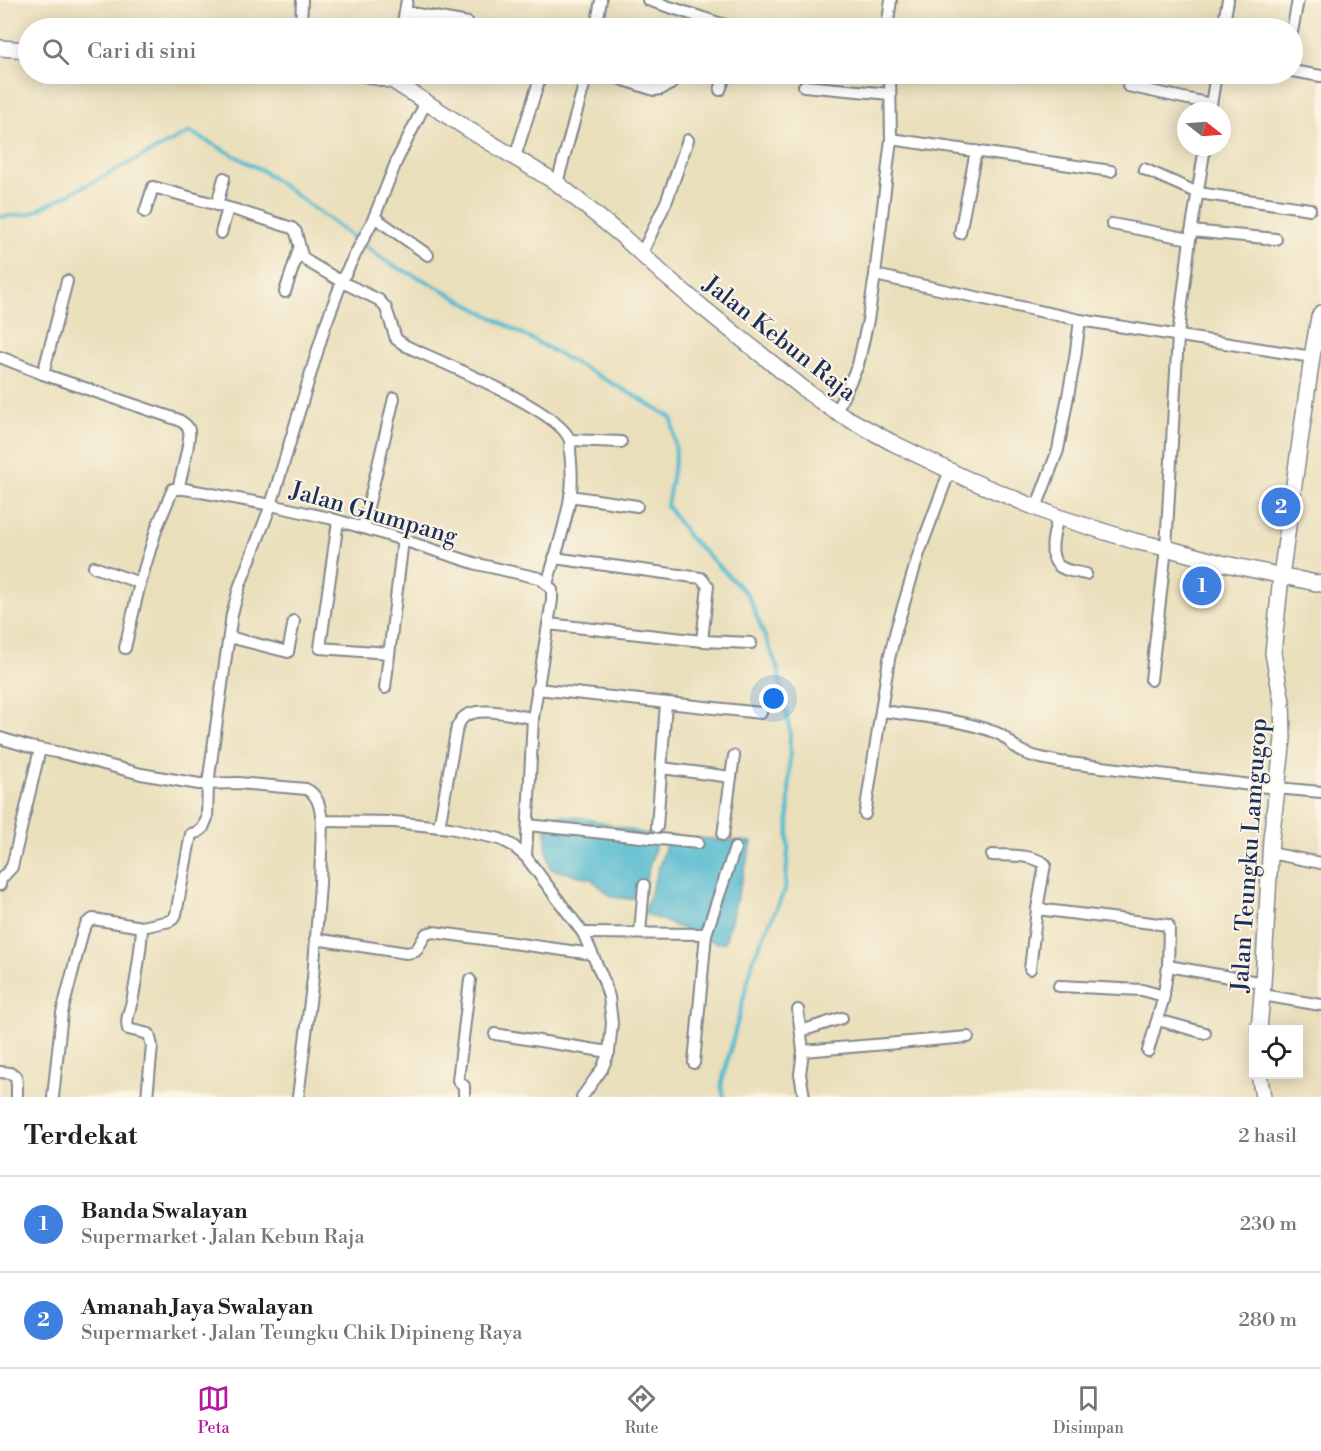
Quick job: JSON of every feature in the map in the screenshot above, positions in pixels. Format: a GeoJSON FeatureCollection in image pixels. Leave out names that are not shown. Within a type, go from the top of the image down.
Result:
{"type":"FeatureCollection","features":[{"type":"Feature","properties":{"kind":"street"},"geometry":{"type":"LineString","coordinates":[[301,18],[302,0]]}},
{"type":"Feature","properties":{"kind":"street"},"geometry":{"type":"LineString","coordinates":[[404,18],[407,0]]}},
{"type":"Feature","properties":{"kind":"street"},"geometry":{"type":"LineString","coordinates":[[598,18],[601,0]]}},
{"type":"Feature","properties":{"kind":"street"},"geometry":{"type":"LineString","coordinates":[[648,0],[703,18]]}},
{"type":"Feature","properties":{"kind":"street"},"geometry":{"type":"LineString","coordinates":[[888,18],[891,0]]}},
{"type":"Feature","properties":{"kind":"street"},"geometry":{"type":"LineString","coordinates":[[1225,18],[1228,0]]}},
{"type":"Feature","properties":{"kind":"street"},"geometry":{"type":"LineString","coordinates":[[1296,18],[1299,0]]}},
{"type":"Feature","properties":{"kind":"street"},"geometry":{"type":"LineString","coordinates":[[406,12],[440,18]]}},
{"type":"Feature","properties":{"kind":"street"},"geometry":{"type":"LineString","coordinates":[[0,48],[18,49]]}},
{"type":"Feature","properties":{"kind":"street"},"geometry":{"type":"LineString","coordinates":[[1303,73],[1321,76]]}},
{"type":"Feature","properties":{"kind":"street","name":"Jalan Kebun Raja"},"geometry":{"type":"LineString","coordinates":[[402,84],[471,131],[557,183],[642,253],[702,307],[836,412],[967,479],[1058,517],[1134,541],[1221,563],[1321,584]]}},
{"type":"Feature","properties":{"kind":"street"},"geometry":{"type":"LineString","coordinates":[[515,157],[538,84]]}},
{"type":"Feature","properties":{"kind":"street"},"geometry":{"type":"LineString","coordinates":[[557,183],[584,84]]}},
{"type":"Feature","properties":{"kind":"street"},"geometry":{"type":"LineString","coordinates":[[636,84],[654,90],[671,84]]}},
{"type":"Feature","properties":{"kind":"street"},"geometry":{"type":"LineString","coordinates":[[720,90],[722,84]]}},
{"type":"Feature","properties":{"kind":"street"},"geometry":{"type":"LineString","coordinates":[[836,412],[861,354],[876,275],[891,139],[890,84]]}},
{"type":"Feature","properties":{"kind":"street"},"geometry":{"type":"LineString","coordinates":[[1212,102],[1214,84]]}},
{"type":"Feature","properties":{"kind":"street"},"geometry":{"type":"LineString","coordinates":[[804,86],[890,94]]}},
{"type":"Feature","properties":{"kind":"street"},"geometry":{"type":"LineString","coordinates":[[1128,86],[1191,102]]}},
{"type":"Feature","properties":{"kind":"street","name":"Jalan Glumpang"},"geometry":{"type":"LineString","coordinates":[[426,102],[400,153],[375,217],[343,279],[325,326],[271,505],[363,528],[477,564],[528,574],[547,584]]}},
{"type":"Feature","properties":{"kind":"street"},"geometry":{"type":"LineString","coordinates":[[891,139],[1111,171]]}},
{"type":"Feature","properties":{"kind":"street"},"geometry":{"type":"LineString","coordinates":[[642,253],[667,200],[688,140]]}},
{"type":"Feature","properties":{"kind":"street"},"geometry":{"type":"LineString","coordinates":[[960,234],[976,151]]}},
{"type":"Feature","properties":{"kind":"street"},"geometry":{"type":"LineString","coordinates":[[1151,680],[1166,548],[1178,336],[1204,156]]}},
{"type":"Feature","properties":{"kind":"street"},"geometry":{"type":"LineString","coordinates":[[1144,169],[1198,193],[1310,209]]}},
{"type":"Feature","properties":{"kind":"street"},"geometry":{"type":"LineString","coordinates":[[221,233],[224,178]]}},
{"type":"Feature","properties":{"kind":"street"},"geometry":{"type":"LineString","coordinates":[[145,212],[153,187],[291,228],[296,232],[302,256],[310,263],[379,300],[386,308],[396,339],[530,406],[561,427],[570,440],[572,468],[570,496],[547,584],[552,590],[552,600],[533,718],[526,857]]}},
{"type":"Feature","properties":{"kind":"street"},"geometry":{"type":"LineString","coordinates":[[375,217],[428,255]]}},
{"type":"Feature","properties":{"kind":"street"},"geometry":{"type":"LineString","coordinates":[[1112,224],[1191,235],[1276,239]]}},
{"type":"Feature","properties":{"kind":"street"},"geometry":{"type":"LineString","coordinates":[[285,292],[299,249]]}},
{"type":"Feature","properties":{"kind":"street"},"geometry":{"type":"LineString","coordinates":[[876,275],[1080,320],[1312,357]]}},
{"type":"Feature","properties":{"kind":"street"},"geometry":{"type":"LineString","coordinates":[[43,374],[67,281]]}},
{"type":"Feature","properties":{"kind":"street","name":"Jalan Teungku Lamgugop"},"geometry":{"type":"LineString","coordinates":[[1259,1025],[1270,853],[1283,739],[1282,702],[1273,653],[1281,576],[1312,357],[1321,314]]}},
{"type":"Feature","properties":{"kind":"street"},"geometry":{"type":"LineString","coordinates":[[1036,508],[1058,450],[1074,368],[1080,320]]}},
{"type":"Feature","properties":{"kind":"street"},"geometry":{"type":"LineString","coordinates":[[0,357],[179,420],[187,425],[190,431],[178,489]]}},
{"type":"Feature","properties":{"kind":"street"},"geometry":{"type":"LineString","coordinates":[[363,528],[394,398]]}},
{"type":"Feature","properties":{"kind":"street"},"geometry":{"type":"LineString","coordinates":[[570,440],[621,442]]}},
{"type":"Feature","properties":{"kind":"street"},"geometry":{"type":"LineString","coordinates":[[865,814],[896,630],[919,553],[950,470]]}},
{"type":"Feature","properties":{"kind":"street"},"geometry":{"type":"LineString","coordinates":[[53,1097],[62,1013],[87,923],[93,920],[142,927],[170,921],[176,914],[191,834],[203,828],[207,818],[208,784],[232,614],[240,585],[271,505],[174,489],[157,527],[140,583],[125,648]]}},
{"type":"Feature","properties":{"kind":"street"},"geometry":{"type":"LineString","coordinates":[[570,496],[637,507]]}},
{"type":"Feature","properties":{"kind":"street"},"geometry":{"type":"LineString","coordinates":[[1058,517],[1053,541],[1055,560],[1059,566],[1067,570],[1086,574]]}},
{"type":"Feature","properties":{"kind":"street"},"geometry":{"type":"LineString","coordinates":[[338,521],[320,648],[389,654]]}},
{"type":"Feature","properties":{"kind":"street"},"geometry":{"type":"LineString","coordinates":[[385,688],[403,540]]}},
{"type":"Feature","properties":{"kind":"street"},"geometry":{"type":"LineString","coordinates":[[554,558],[701,578],[708,586],[702,640]]}},
{"type":"Feature","properties":{"kind":"street"},"geometry":{"type":"LineString","coordinates":[[94,567],[140,583]]}},
{"type":"Feature","properties":{"kind":"street"},"geometry":{"type":"LineString","coordinates":[[229,637],[288,652],[294,621]]}},
{"type":"Feature","properties":{"kind":"street"},"geometry":{"type":"LineString","coordinates":[[548,624],[751,643]]}},
{"type":"Feature","properties":{"kind":"street"},"geometry":{"type":"LineString","coordinates":[[537,689],[760,713]]}},
{"type":"Feature","properties":{"kind":"street"},"geometry":{"type":"LineString","coordinates":[[657,827],[666,703]]}},
{"type":"Feature","properties":{"kind":"street"},"geometry":{"type":"LineString","coordinates":[[439,827],[457,727],[463,717],[474,712],[487,711],[533,718]]}},
{"type":"Feature","properties":{"kind":"street"},"geometry":{"type":"LineString","coordinates":[[882,711],[973,725],[1009,739],[1025,753],[1060,762],[1321,792]]}},
{"type":"Feature","properties":{"kind":"street"},"geometry":{"type":"LineString","coordinates":[[0,738],[141,774],[199,784],[238,783],[306,789],[316,797],[322,821],[320,884],[313,978],[298,1097]]}},
{"type":"Feature","properties":{"kind":"street"},"geometry":{"type":"LineString","coordinates":[[0,881],[12,867],[40,748]]}},
{"type":"Feature","properties":{"kind":"street"},"geometry":{"type":"LineString","coordinates":[[723,835],[734,756]]}},
{"type":"Feature","properties":{"kind":"street"},"geometry":{"type":"LineString","coordinates":[[662,768],[731,777]]}},
{"type":"Feature","properties":{"kind":"street"},"geometry":{"type":"LineString","coordinates":[[322,821],[394,822],[450,828],[500,839],[512,845],[526,857],[583,933],[609,997],[612,1023],[609,1052],[602,1069],[582,1097]]}},
{"type":"Feature","properties":{"kind":"street"},"geometry":{"type":"LineString","coordinates":[[528,825],[698,843]]}},
{"type":"Feature","properties":{"kind":"street"},"geometry":{"type":"LineString","coordinates":[[694,1063],[706,934],[735,848]]}},
{"type":"Feature","properties":{"kind":"street"},"geometry":{"type":"LineString","coordinates":[[1270,853],[1321,863]]}},
{"type":"Feature","properties":{"kind":"street"},"geometry":{"type":"LineString","coordinates":[[992,855],[1032,858],[1045,864],[1030,969]]}},
{"type":"Feature","properties":{"kind":"street"},"geometry":{"type":"LineString","coordinates":[[640,933],[644,885]]}},
{"type":"Feature","properties":{"kind":"street"},"geometry":{"type":"LineString","coordinates":[[1037,909],[1168,925],[1168,966],[1164,996],[1148,1051]]}},
{"type":"Feature","properties":{"kind":"street"},"geometry":{"type":"LineString","coordinates":[[142,927],[132,1000],[126,1023],[128,1029],[149,1034],[152,1046],[147,1097]]}},
{"type":"Feature","properties":{"kind":"street"},"geometry":{"type":"LineString","coordinates":[[315,939],[407,952],[416,951],[426,934],[433,932],[592,954]]}},
{"type":"Feature","properties":{"kind":"street"},"geometry":{"type":"LineString","coordinates":[[583,933],[706,934]]}},
{"type":"Feature","properties":{"kind":"street"},"geometry":{"type":"LineString","coordinates":[[1168,966],[1321,1005]]}},
{"type":"Feature","properties":{"kind":"street"},"geometry":{"type":"LineString","coordinates":[[464,1097],[464,1086],[458,1080],[470,980]]}},
{"type":"Feature","properties":{"kind":"street"},"geometry":{"type":"LineString","coordinates":[[1059,986],[1142,990],[1164,996]]}},
{"type":"Feature","properties":{"kind":"street"},"geometry":{"type":"LineString","coordinates":[[798,1010],[804,1097]]}},
{"type":"Feature","properties":{"kind":"street"},"geometry":{"type":"LineString","coordinates":[[801,1031],[842,1018]]}},
{"type":"Feature","properties":{"kind":"street"},"geometry":{"type":"LineString","coordinates":[[1158,1020],[1205,1033]]}},
{"type":"Feature","properties":{"kind":"street"},"geometry":{"type":"LineString","coordinates":[[495,1034],[609,1052]]}},
{"type":"Feature","properties":{"kind":"street"},"geometry":{"type":"LineString","coordinates":[[802,1051],[968,1037]]}},
{"type":"Feature","properties":{"kind":"street"},"geometry":{"type":"LineString","coordinates":[[0,1072],[16,1076],[17,1097]]}},
{"type":"Feature","properties":{"kind":"street"},"geometry":{"type":"LineString","coordinates":[[1260,1079],[1263,1097]]}},
{"type":"Feature","properties":{"kind":"water"},"geometry":{"type":"Polygon","coordinates":[[[557,815],[583,818],[658,837],[642,892],[630,899],[612,897],[590,878],[550,869],[546,844],[546,820],[557,815]]]}},
{"type":"Feature","properties":{"kind":"water"},"geometry":{"type":"Polygon","coordinates":[[[669,836],[752,842],[725,942],[717,943],[644,913],[669,836]]]}},
{"type":"Feature","properties":{"kind":"waterway"},"geometry":{"type":"LineString","coordinates":[[0,217],[30,214],[190,132],[263,171],[390,264],[426,281],[672,418],[676,454],[667,506],[690,538],[748,595],[778,669],[790,732],[785,890],[754,957],[721,1086],[724,1097]]}},
{"type":"Feature","properties":{"kind":"place","name":"Amanah Jaya Swalayan"},"geometry":{"type":"Point","coordinates":[1281,507]}},
{"type":"Feature","properties":{"kind":"place","name":"Banda Swalayan"},"geometry":{"type":"Point","coordinates":[1202,586]}}]}
